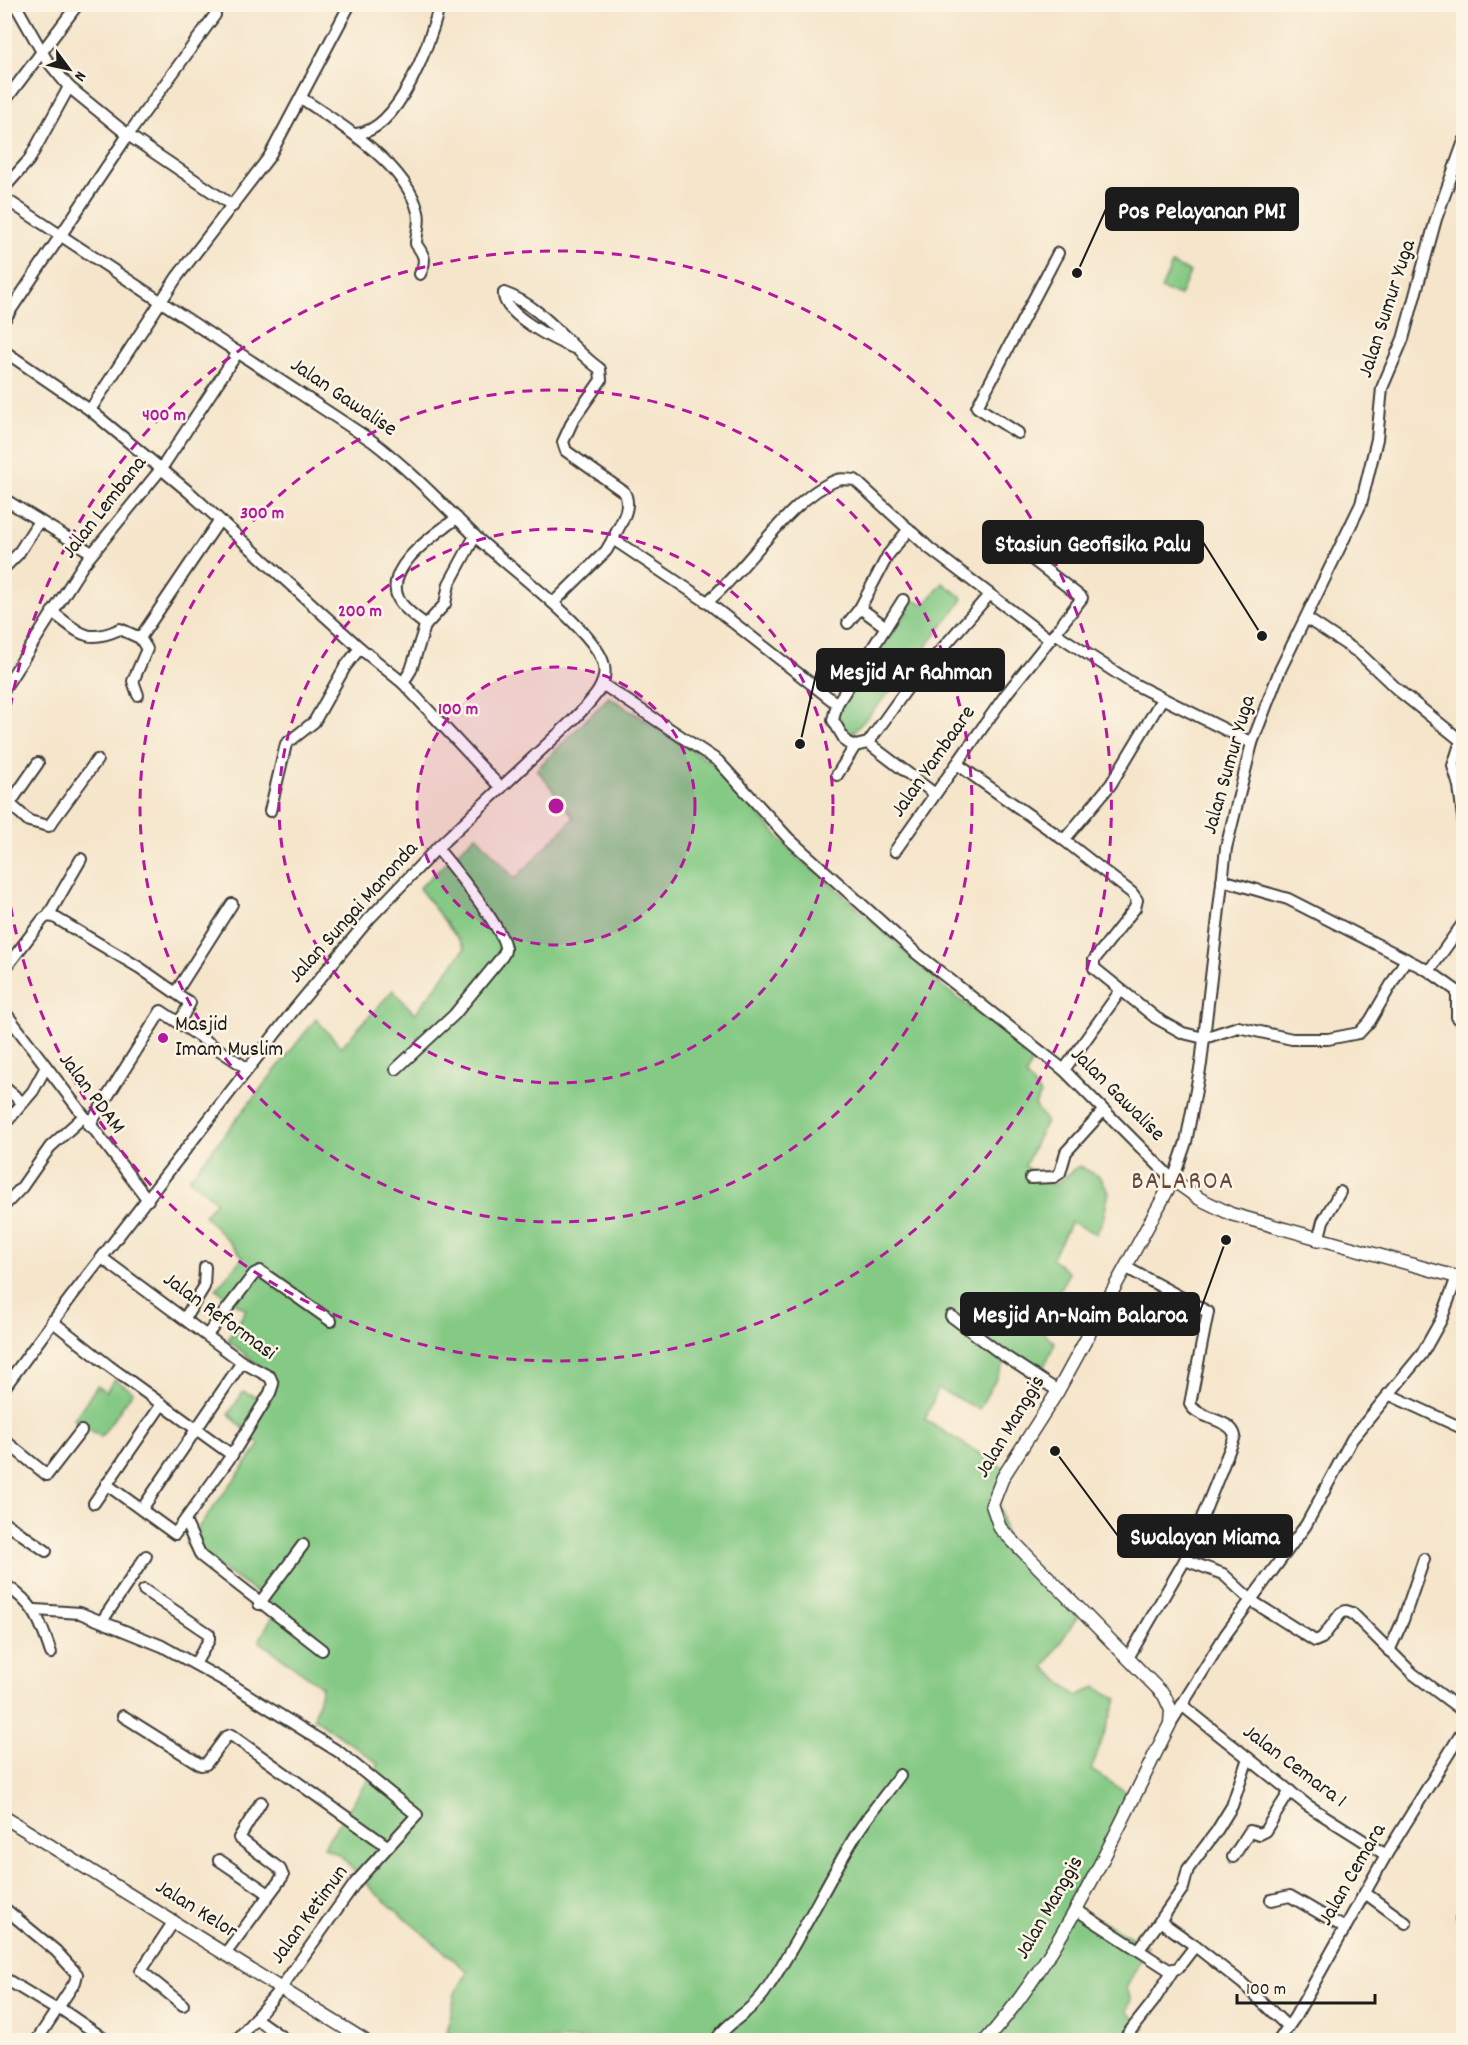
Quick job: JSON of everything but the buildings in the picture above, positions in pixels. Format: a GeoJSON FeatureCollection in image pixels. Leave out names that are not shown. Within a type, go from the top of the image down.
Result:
{"type":"FeatureCollection","features":[{"type":"Feature","properties":{"kind":"street"},"geometry":{"type":"LineString","coordinates":[[15,4],[41,51],[69,87],[128,135],[233,207]]}},
{"type":"Feature","properties":{"kind":"street"},"geometry":{"type":"LineString","coordinates":[[4,102],[78,4]]}},
{"type":"Feature","properties":{"kind":"street"},"geometry":{"type":"LineString","coordinates":[[90,410],[161,300],[269,157],[350,4]]}},
{"type":"Feature","properties":{"kind":"street"},"geometry":{"type":"LineString","coordinates":[[356,134],[375,129],[415,76],[429,43],[440,4]]}},
{"type":"Feature","properties":{"kind":"street"},"geometry":{"type":"LineString","coordinates":[[4,320],[128,135],[215,15]]}},
{"type":"Feature","properties":{"kind":"street"},"geometry":{"type":"LineString","coordinates":[[4,188],[29,160],[69,87]]}},
{"type":"Feature","properties":{"kind":"street"},"geometry":{"type":"LineString","coordinates":[[301,98],[356,134],[399,175],[418,210],[419,225],[416,244],[424,256],[425,265],[420,273]]}},
{"type":"Feature","properties":{"kind":"street","name":"Jalan Sumur Yuga"},"geometry":{"type":"LineString","coordinates":[[1173,1180],[1192,1113],[1204,1038],[1226,848],[1252,742],[1280,670],[1361,504],[1377,439],[1382,388],[1403,339],[1437,219],[1464,141]]}},
{"type":"Feature","properties":{"kind":"street","name":"Jalan Gawalise"},"geometry":{"type":"LineString","coordinates":[[4,198],[384,450],[475,536],[553,603],[593,646],[603,661],[602,684],[718,761],[789,839],[916,953],[1064,1070],[1173,1180],[1200,1199],[1221,1210],[1318,1240],[1460,1278]]}},
{"type":"Feature","properties":{"kind":"street"},"geometry":{"type":"LineString","coordinates":[[1018,433],[977,406],[1058,253]]}},
{"type":"Feature","properties":{"kind":"street"},"geometry":{"type":"LineString","coordinates":[[553,603],[606,551],[627,509],[628,499],[624,492],[566,451],[563,442],[573,420],[601,380],[600,369],[574,348],[555,326],[523,302],[504,293],[506,303],[514,312],[554,340],[574,348]]}},
{"type":"Feature","properties":{"kind":"street"},"geometry":{"type":"LineString","coordinates":[[4,351],[90,410],[161,469],[360,648],[403,683],[501,788]]}},
{"type":"Feature","properties":{"kind":"street","name":"Jalan Lembana"},"geometry":{"type":"LineString","coordinates":[[4,688],[92,553],[161,469],[238,352]]}},
{"type":"Feature","properties":{"kind":"street"},"geometry":{"type":"LineString","coordinates":[[707,602],[726,587],[811,495],[838,479],[855,480],[909,529],[989,595],[1122,677],[1252,742]]}},
{"type":"Feature","properties":{"kind":"street"},"geometry":{"type":"LineString","coordinates":[[4,499],[92,553]]}},
{"type":"Feature","properties":{"kind":"street"},"geometry":{"type":"LineString","coordinates":[[426,625],[400,602],[396,588],[405,561],[457,518]]}},
{"type":"Feature","properties":{"kind":"street"},"geometry":{"type":"LineString","coordinates":[[4,568],[18,554],[39,521]]}},
{"type":"Feature","properties":{"kind":"street"},"geometry":{"type":"LineString","coordinates":[[140,638],[219,521]]}},
{"type":"Feature","properties":{"kind":"street"},"geometry":{"type":"LineString","coordinates":[[848,623],[860,608],[888,555],[909,529]]}},
{"type":"Feature","properties":{"kind":"street"},"geometry":{"type":"LineString","coordinates":[[403,683],[411,670],[426,625],[444,606],[449,584],[475,536]]}},
{"type":"Feature","properties":{"kind":"street"},"geometry":{"type":"LineString","coordinates":[[613,539],[707,602],[837,704]]}},
{"type":"Feature","properties":{"kind":"street","name":"Jalan Yambaare"},"geometry":{"type":"LineString","coordinates":[[895,851],[1007,693],[1082,598],[1019,549]]}},
{"type":"Feature","properties":{"kind":"street"},"geometry":{"type":"LineString","coordinates":[[903,600],[837,704],[833,720],[846,742],[855,746],[868,743],[906,690],[989,595]]}},
{"type":"Feature","properties":{"kind":"street"},"geometry":{"type":"LineString","coordinates":[[860,608],[886,627]]}},
{"type":"Feature","properties":{"kind":"street"},"geometry":{"type":"LineString","coordinates":[[52,612],[81,633],[94,638],[102,637],[120,628],[140,638],[147,649],[134,681],[138,695]]}},
{"type":"Feature","properties":{"kind":"street"},"geometry":{"type":"LineString","coordinates":[[1306,618],[1359,653],[1404,695],[1462,742],[1453,766],[1459,786],[1464,825]]}},
{"type":"Feature","properties":{"kind":"street"},"geometry":{"type":"LineString","coordinates":[[270,811],[286,744],[310,727],[345,667],[360,648]]}},
{"type":"Feature","properties":{"kind":"street","name":"Jalan Sungai Manonda"},"geometry":{"type":"LineString","coordinates":[[4,1388],[52,1321],[369,918],[437,848],[573,720],[602,684]]}},
{"type":"Feature","properties":{"kind":"street"},"geometry":{"type":"LineString","coordinates":[[1064,840],[1111,784],[1162,699]]}},
{"type":"Feature","properties":{"kind":"street"},"geometry":{"type":"LineString","coordinates":[[868,743],[935,794]]}},
{"type":"Feature","properties":{"kind":"street"},"geometry":{"type":"LineString","coordinates":[[837,775],[855,746]]}},
{"type":"Feature","properties":{"kind":"street"},"geometry":{"type":"LineString","coordinates":[[38,763],[7,808],[29,821],[49,826],[97,760]]}},
{"type":"Feature","properties":{"kind":"street"},"geometry":{"type":"LineString","coordinates":[[957,764],[1064,840],[1124,886],[1137,900],[1136,908],[1094,962],[1096,970],[1170,1028],[1204,1038],[1238,1027],[1292,1039],[1328,1039],[1359,1033],[1370,1021],[1406,959]]}},
{"type":"Feature","properties":{"kind":"street"},"geometry":{"type":"LineString","coordinates":[[396,1069],[454,1015],[501,958],[505,949],[503,941],[476,897],[437,848]]}},
{"type":"Feature","properties":{"kind":"street"},"geometry":{"type":"LineString","coordinates":[[4,970],[48,916],[81,859]]}},
{"type":"Feature","properties":{"kind":"street"},"geometry":{"type":"LineString","coordinates":[[1222,880],[1288,899],[1429,971],[1456,991],[1457,1017],[1464,1023]]}},
{"type":"Feature","properties":{"kind":"street"},"geometry":{"type":"LineString","coordinates":[[176,992],[232,904]]}},
{"type":"Feature","properties":{"kind":"street"},"geometry":{"type":"LineString","coordinates":[[48,916],[140,968],[176,992],[190,1004],[179,1023]]}},
{"type":"Feature","properties":{"kind":"street"},"geometry":{"type":"LineString","coordinates":[[1429,971],[1464,922]]}},
{"type":"Feature","properties":{"kind":"street"},"geometry":{"type":"LineString","coordinates":[[1064,1070],[1121,990]]}},
{"type":"Feature","properties":{"kind":"street","name":"Jalan PDAM"},"geometry":{"type":"LineString","coordinates":[[4,1011],[148,1200]]}},
{"type":"Feature","properties":{"kind":"street"},"geometry":{"type":"LineString","coordinates":[[4,1206],[22,1187],[50,1148],[86,1121],[157,1013],[162,1011],[248,1069]]}},
{"type":"Feature","properties":{"kind":"street"},"geometry":{"type":"LineString","coordinates":[[4,1125],[33,1091],[46,1067]]}},
{"type":"Feature","properties":{"kind":"street"},"geometry":{"type":"LineString","coordinates":[[4,1087],[22,1102]]}},
{"type":"Feature","properties":{"kind":"street"},"geometry":{"type":"LineString","coordinates":[[1031,1178],[1054,1177],[1060,1173],[1066,1152],[1103,1111]]}},
{"type":"Feature","properties":{"kind":"street","name":"Jalan Manggis"},"geometry":{"type":"LineString","coordinates":[[1170,1724],[1169,1702],[1012,1541],[994,1516],[992,1505],[1003,1477],[1058,1391],[1173,1180]]}},
{"type":"Feature","properties":{"kind":"street"},"geometry":{"type":"LineString","coordinates":[[1318,1240],[1323,1221],[1340,1192]]}},
{"type":"Feature","properties":{"kind":"street","name":"Jalan Reformasi"},"geometry":{"type":"LineString","coordinates":[[102,1258],[242,1362],[270,1377],[273,1387],[232,1455],[185,1521]]}},
{"type":"Feature","properties":{"kind":"street"},"geometry":{"type":"LineString","coordinates":[[185,1318],[204,1287],[205,1268]]}},
{"type":"Feature","properties":{"kind":"street"},"geometry":{"type":"LineString","coordinates":[[1127,1268],[1208,1312],[1190,1404],[1194,1410],[1230,1428],[1235,1433],[1185,1560],[1128,1658]]}},
{"type":"Feature","properties":{"kind":"street"},"geometry":{"type":"LineString","coordinates":[[207,1335],[254,1274],[260,1271],[332,1322]]}},
{"type":"Feature","properties":{"kind":"street","name":"Jalan Manggis"},"geometry":{"type":"LineString","coordinates":[[986,2040],[1024,1994],[1075,1909],[1170,1724],[1226,1634],[1306,1525],[1334,1468],[1352,1439],[1407,1374],[1433,1335],[1460,1278]]}},
{"type":"Feature","properties":{"kind":"street"},"geometry":{"type":"LineString","coordinates":[[951,1316],[1058,1391]]}},
{"type":"Feature","properties":{"kind":"street"},"geometry":{"type":"LineString","coordinates":[[52,1321],[232,1455]]}},
{"type":"Feature","properties":{"kind":"street"},"geometry":{"type":"LineString","coordinates":[[142,1509],[198,1430],[242,1362]]}},
{"type":"Feature","properties":{"kind":"street"},"geometry":{"type":"LineString","coordinates":[[1388,1394],[1464,1429]]}},
{"type":"Feature","properties":{"kind":"street"},"geometry":{"type":"LineString","coordinates":[[94,1503],[162,1404]]}},
{"type":"Feature","properties":{"kind":"street"},"geometry":{"type":"LineString","coordinates":[[4,1440],[47,1475],[81,1431]]}},
{"type":"Feature","properties":{"kind":"street"},"geometry":{"type":"LineString","coordinates":[[106,1484],[175,1534],[185,1521],[201,1556],[322,1650]]}},
{"type":"Feature","properties":{"kind":"street"},"geometry":{"type":"LineString","coordinates":[[4,1522],[46,1551]]}},
{"type":"Feature","properties":{"kind":"street"},"geometry":{"type":"LineString","coordinates":[[260,1604],[303,1545]]}},
{"type":"Feature","properties":{"kind":"street"},"geometry":{"type":"LineString","coordinates":[[102,1621],[146,1556]]}},
{"type":"Feature","properties":{"kind":"street"},"geometry":{"type":"LineString","coordinates":[[1389,1651],[1403,1620],[1424,1559]]}},
{"type":"Feature","properties":{"kind":"street"},"geometry":{"type":"LineString","coordinates":[[1185,1560],[1223,1574],[1252,1600],[1315,1641],[1322,1638],[1346,1611],[1352,1613],[1412,1673],[1464,1712]]}},
{"type":"Feature","properties":{"kind":"street"},"geometry":{"type":"LineString","coordinates":[[4,1584],[21,1595],[36,1610],[51,1653]]}},
{"type":"Feature","properties":{"kind":"street"},"geometry":{"type":"LineString","coordinates":[[36,1610],[69,1611],[102,1621],[162,1646],[195,1664],[209,1640],[209,1634],[144,1590]]}},
{"type":"Feature","properties":{"kind":"street","name":"Jalan Ketimun"},"geometry":{"type":"LineString","coordinates":[[195,1664],[339,1752],[417,1815],[356,1882],[281,1988],[237,2040]]}},
{"type":"Feature","properties":{"kind":"street","name":"Jalan Cemara 1"},"geometry":{"type":"LineString","coordinates":[[1182,1706],[1290,1791],[1386,1855]]}},
{"type":"Feature","properties":{"kind":"street"},"geometry":{"type":"LineString","coordinates":[[123,1716],[201,1765],[206,1764],[226,1737],[231,1735],[387,1846]]}},
{"type":"Feature","properties":{"kind":"street","name":"Jalan Cemara"},"geometry":{"type":"LineString","coordinates":[[1279,2040],[1386,1855],[1464,1730]]}},
{"type":"Feature","properties":{"kind":"street"},"geometry":{"type":"LineString","coordinates":[[1140,1948],[1183,1888],[1188,1869],[1232,1806],[1248,1758]]}},
{"type":"Feature","properties":{"kind":"street"},"geometry":{"type":"LineString","coordinates":[[716,2040],[723,2029],[747,2013],[764,1992],[812,1915],[855,1836],[900,1775]]}},
{"type":"Feature","properties":{"kind":"street"},"geometry":{"type":"LineString","coordinates":[[1233,1857],[1250,1831],[1259,1834],[1265,1831],[1290,1791]]}},
{"type":"Feature","properties":{"kind":"street"},"geometry":{"type":"LineString","coordinates":[[225,1954],[283,1876],[283,1872],[239,1838],[261,1802]]}},
{"type":"Feature","properties":{"kind":"street","name":"Jalan Kelor"},"geometry":{"type":"LineString","coordinates":[[4,1817],[364,2040]]}},
{"type":"Feature","properties":{"kind":"street"},"geometry":{"type":"LineString","coordinates":[[219,1860],[269,1894]]}},
{"type":"Feature","properties":{"kind":"street"},"geometry":{"type":"LineString","coordinates":[[1365,1893],[1406,1923]]}},
{"type":"Feature","properties":{"kind":"street"},"geometry":{"type":"LineString","coordinates":[[1271,1900],[1290,1896],[1345,1928]]}},
{"type":"Feature","properties":{"kind":"street"},"geometry":{"type":"LineString","coordinates":[[4,1908],[76,1971],[76,1980],[37,2040]]}},
{"type":"Feature","properties":{"kind":"street"},"geometry":{"type":"LineString","coordinates":[[1075,1909],[1173,1970]]}},
{"type":"Feature","properties":{"kind":"street"},"geometry":{"type":"LineString","coordinates":[[174,1922],[141,1971],[183,2005]]}},
{"type":"Feature","properties":{"kind":"street"},"geometry":{"type":"LineString","coordinates":[[1160,1922],[1242,1983],[1288,2027]]}},
{"type":"Feature","properties":{"kind":"street"},"geometry":{"type":"LineString","coordinates":[[1123,2040],[1154,2002],[1173,1970],[1195,1946]]}},
{"type":"Feature","properties":{"kind":"street"},"geometry":{"type":"LineString","coordinates":[[4,1978],[106,2040]]}},
{"type":"Feature","properties":{"kind":"street"},"geometry":{"type":"LineString","coordinates":[[255,2018],[286,2040]]}},
{"type":"Feature","properties":{"kind":"green space"},"geometry":{"type":"Polygon","coordinates":[[[1172,264],[1190,272],[1180,296],[1161,289],[1172,264]]]}},
{"type":"Feature","properties":{"kind":"green space"},"geometry":{"type":"Polygon","coordinates":[[[943,583],[963,598],[962,601],[896,685],[852,734],[846,735],[838,715],[848,695],[907,612],[910,600],[925,604],[943,583]]]}},
{"type":"Feature","properties":{"kind":"green space"},"geometry":{"type":"Polygon","coordinates":[[[609,697],[712,763],[797,857],[835,887],[943,987],[1034,1055],[1026,1076],[1041,1095],[1035,1105],[1046,1121],[1025,1166],[1053,1186],[1079,1166],[1100,1177],[1109,1192],[1103,1220],[1096,1234],[1071,1222],[1052,1259],[1069,1273],[1038,1328],[1055,1343],[1041,1373],[1010,1354],[979,1409],[938,1389],[925,1420],[1010,1472],[999,1505],[1007,1543],[1081,1611],[1044,1667],[1077,1696],[1096,1687],[1117,1699],[1091,1770],[1131,1795],[1076,1907],[1147,1946],[1126,1989],[1131,1999],[1127,2012],[1146,2027],[1137,2040],[458,2040],[447,2033],[455,1993],[468,1972],[372,1890],[340,1855],[323,1847],[379,1764],[314,1718],[322,1687],[259,1641],[277,1607],[186,1544],[260,1445],[229,1414],[243,1392],[258,1397],[271,1376],[228,1340],[246,1310],[216,1289],[243,1257],[204,1215],[216,1201],[189,1179],[316,1019],[341,1047],[393,990],[415,1014],[465,948],[419,888],[476,835],[515,879],[574,818],[537,769],[609,697]]]}},
{"type":"Feature","properties":{"kind":"green space"},"geometry":{"type":"Polygon","coordinates":[[[115,1379],[133,1392],[101,1437],[74,1419],[97,1386],[106,1392],[115,1379]]]}},
{"type":"Feature","properties":{"kind":"place","name":"Pos Pelayanan PMI"},"geometry":{"type":"Point","coordinates":[1077,273]}},
{"type":"Feature","properties":{"kind":"place","name":"Stasiun Geofisika Palu"},"geometry":{"type":"Point","coordinates":[1262,636]}},
{"type":"Feature","properties":{"kind":"place","name":"Mesjid Ar Rahman"},"geometry":{"type":"Point","coordinates":[800,744]}},
{"type":"Feature","properties":{"kind":"place","name":"Masjid Imam Muslim"},"geometry":{"type":"Point","coordinates":[163,1038]}},
{"type":"Feature","properties":{"kind":"place","name":"Mesjid An-Naim Balaroa"},"geometry":{"type":"Point","coordinates":[1226,1240]}},
{"type":"Feature","properties":{"kind":"place","name":"Swalayan Miama"},"geometry":{"type":"Point","coordinates":[1055,1451]}},
{"type":"Feature","properties":{"kind":"district","name":"BALAROA"},"geometry":{"type":"Point","coordinates":[1183,1182]}}]}
